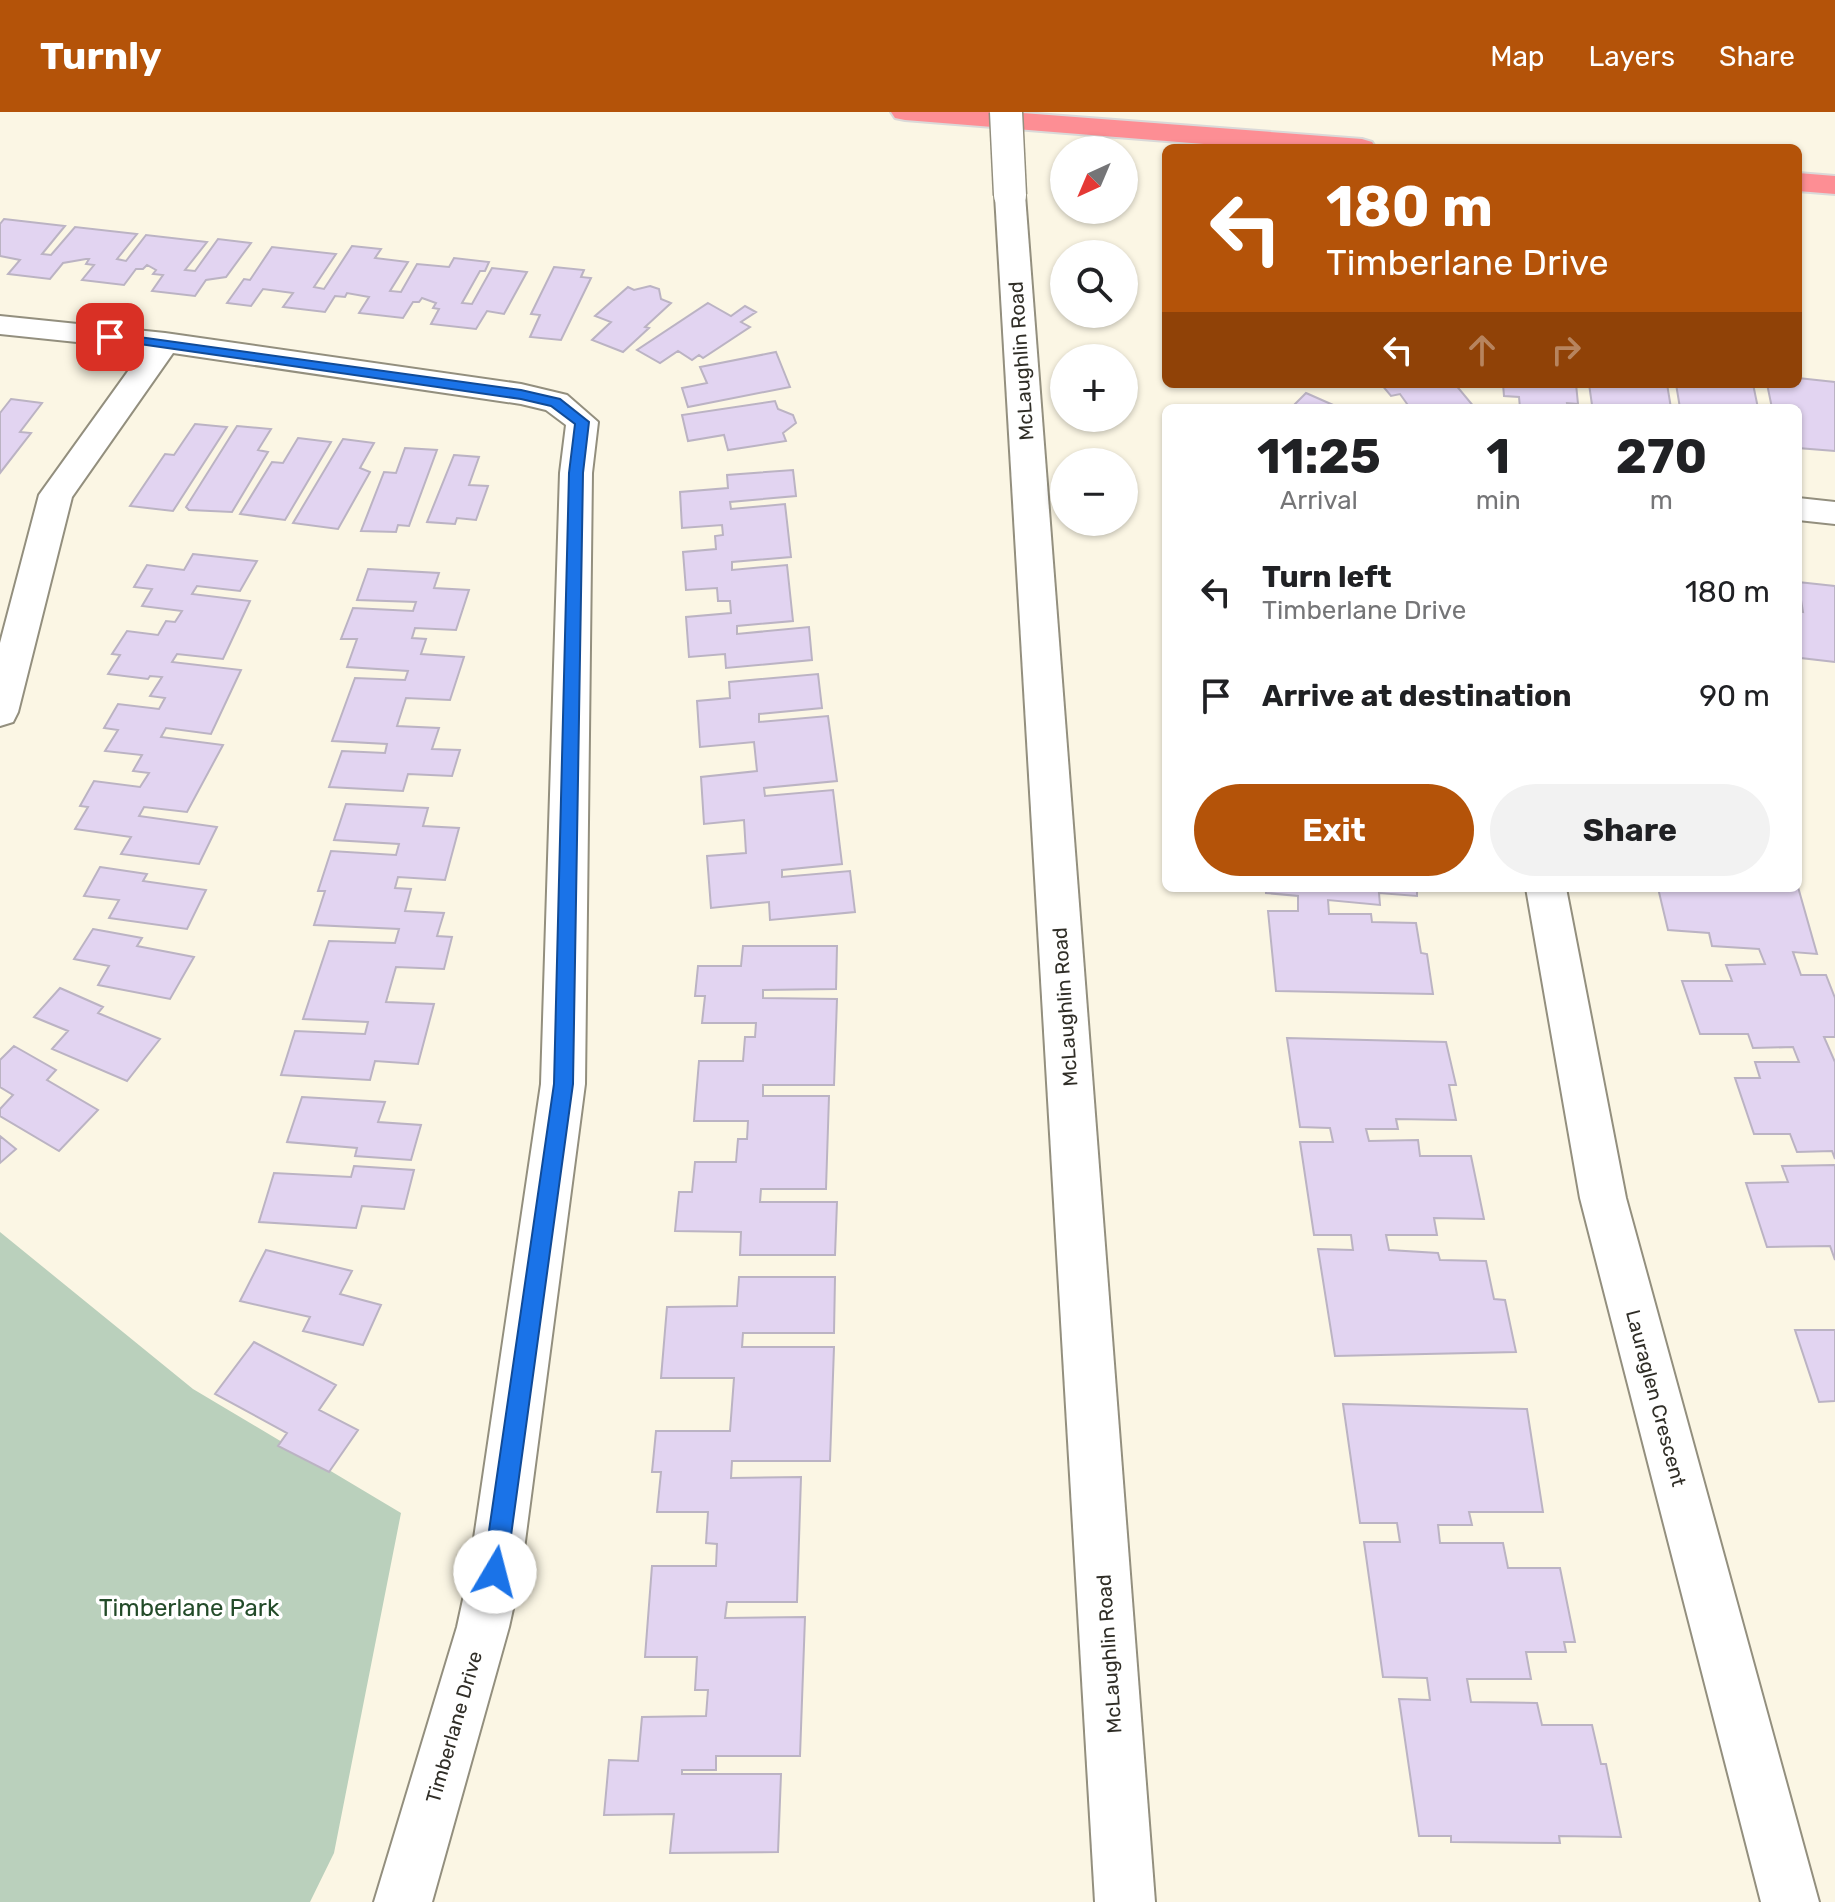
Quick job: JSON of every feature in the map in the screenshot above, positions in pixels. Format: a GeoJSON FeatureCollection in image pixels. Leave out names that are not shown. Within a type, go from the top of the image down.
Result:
{"type":"FeatureCollection","features":[{"type":"Feature","properties":{"kind":"highway"},"geometry":{"type":"LineString","coordinates":[[905,112],[1311,144]]}},
{"type":"Feature","properties":{"kind":"highway"},"geometry":{"type":"LineString","coordinates":[[1802,182],[1835,185]]}},
{"type":"Feature","properties":{"kind":"street","name":"McLaughlin Road"},"geometry":{"type":"LineString","coordinates":[[1006,112],[1125,1902]]}},
{"type":"Feature","properties":{"kind":"street","name":"Timberlane Drive"},"geometry":{"type":"LineString","coordinates":[[0,325],[165,342],[521,394],[556,402],[582,422],[576,473],[563,1084],[495,1572],[483,1627],[403,1902]]}},
{"type":"Feature","properties":{"kind":"street"},"geometry":{"type":"LineString","coordinates":[[0,712],[56,495],[165,342]]}},
{"type":"Feature","properties":{"kind":"street"},"geometry":{"type":"LineString","coordinates":[[1802,509],[1835,513]]}},
{"type":"Feature","properties":{"kind":"street","name":"Lauraglen Crescent"},"geometry":{"type":"LineString","coordinates":[[1547,892],[1603,1198],[1790,1902]]}},
{"type":"Feature","properties":{"kind":"green space","name":"Timberlane Park"},"geometry":{"type":"Polygon","coordinates":[[[0,1232],[193,1389],[401,1513],[334,1853],[310,1902],[0,1902],[0,1232]]]}},
{"type":"Feature","properties":{"kind":"building"},"geometry":{"type":"Polygon","coordinates":[[[4,219],[65,226],[42,254],[51,255],[75,227],[137,234],[117,259],[126,261],[146,235],[207,242],[185,270],[195,271],[218,239],[251,243],[226,277],[206,280],[195,296],[152,291],[163,275],[153,274],[156,270],[147,265],[136,269],[124,285],[82,280],[94,265],[86,264],[89,259],[63,263],[50,279],[8,274],[20,260],[0,256],[0,224],[4,219]]]}},
{"type":"Feature","properties":{"kind":"building"},"geometry":{"type":"Polygon","coordinates":[[[352,246],[381,249],[375,258],[408,262],[390,291],[401,292],[417,264],[449,267],[454,258],[489,262],[485,271],[480,271],[462,303],[472,304],[492,268],[527,272],[504,314],[487,311],[476,329],[431,324],[439,309],[433,308],[436,303],[422,298],[419,302],[413,302],[403,318],[359,313],[369,297],[347,293],[345,297],[335,296],[325,312],[283,307],[293,293],[263,289],[251,306],[227,303],[244,279],[250,280],[272,247],[336,254],[314,287],[324,289],[352,246]]]}},
{"type":"Feature","properties":{"kind":"building"},"geometry":{"type":"Polygon","coordinates":[[[554,267],[584,270],[581,277],[591,278],[561,340],[530,337],[540,315],[531,314],[554,267]]]}},
{"type":"Feature","properties":{"kind":"building"},"geometry":{"type":"Polygon","coordinates":[[[650,286],[659,289],[661,299],[671,303],[645,327],[649,328],[623,352],[592,340],[611,322],[595,316],[628,287],[634,290],[650,286]]]}},
{"type":"Feature","properties":{"kind":"building"},"geometry":{"type":"Polygon","coordinates":[[[708,303],[731,316],[745,306],[756,312],[741,322],[750,327],[703,358],[699,355],[692,360],[678,351],[660,363],[637,350],[708,303]]]}},
{"type":"Feature","properties":{"kind":"building"},"geometry":{"type":"Polygon","coordinates":[[[776,352],[790,387],[688,407],[682,388],[707,383],[700,367],[776,352]]]}},
{"type":"Feature","properties":{"kind":"building"},"geometry":{"type":"Polygon","coordinates":[[[1802,378],[1835,382],[1835,451],[1802,448],[1802,404],[1771,404],[1768,388],[1802,388],[1802,378]]]}},
{"type":"Feature","properties":{"kind":"building"},"geometry":{"type":"Polygon","coordinates":[[[1384,388],[1458,388],[1472,404],[1407,404],[1400,394],[1391,396],[1384,388]]]}},
{"type":"Feature","properties":{"kind":"building"},"geometry":{"type":"Polygon","coordinates":[[[1503,388],[1576,388],[1578,404],[1520,404],[1519,397],[1504,396],[1503,388]]]}},
{"type":"Feature","properties":{"kind":"building"},"geometry":{"type":"Polygon","coordinates":[[[1590,388],[1668,388],[1670,404],[1592,404],[1590,388]]]}},
{"type":"Feature","properties":{"kind":"building"},"geometry":{"type":"Polygon","coordinates":[[[1677,388],[1754,388],[1757,404],[1679,404],[1677,388]]]}},
{"type":"Feature","properties":{"kind":"building"},"geometry":{"type":"Polygon","coordinates":[[[1306,393],[1331,404],[1295,404],[1306,393]]]}},
{"type":"Feature","properties":{"kind":"building"},"geometry":{"type":"Polygon","coordinates":[[[11,399],[42,403],[20,432],[31,433],[0,473],[0,413],[11,399]]]}},
{"type":"Feature","properties":{"kind":"building"},"geometry":{"type":"Polygon","coordinates":[[[775,401],[778,409],[793,415],[796,423],[783,433],[786,441],[728,450],[724,435],[688,441],[682,415],[775,401]]]}},
{"type":"Feature","properties":{"kind":"building"},"geometry":{"type":"Polygon","coordinates":[[[195,424],[227,427],[173,511],[130,506],[165,454],[174,455],[195,424]]]}},
{"type":"Feature","properties":{"kind":"building"},"geometry":{"type":"Polygon","coordinates":[[[237,426],[271,429],[258,450],[268,452],[232,512],[189,510],[186,507],[237,426]]]}},
{"type":"Feature","properties":{"kind":"building"},"geometry":{"type":"Polygon","coordinates":[[[298,438],[331,442],[285,520],[240,514],[272,462],[283,463],[298,438]]]}},
{"type":"Feature","properties":{"kind":"building"},"geometry":{"type":"Polygon","coordinates":[[[343,439],[374,443],[360,468],[370,472],[338,529],[293,523],[343,439]]]}},
{"type":"Feature","properties":{"kind":"building"},"geometry":{"type":"Polygon","coordinates":[[[405,448],[437,450],[409,526],[398,525],[396,532],[361,531],[384,472],[396,473],[405,448]]]}},
{"type":"Feature","properties":{"kind":"building"},"geometry":{"type":"Polygon","coordinates":[[[454,455],[479,457],[469,485],[488,486],[476,520],[457,518],[455,524],[427,522],[454,455]]]}},
{"type":"Feature","properties":{"kind":"building"},"geometry":{"type":"Polygon","coordinates":[[[793,470],[796,496],[730,502],[731,509],[785,504],[791,557],[732,562],[732,570],[787,565],[793,621],[737,626],[737,634],[809,627],[812,660],[726,668],[725,654],[689,657],[686,617],[731,613],[730,601],[718,601],[717,588],[686,590],[683,552],[716,549],[715,536],[723,535],[722,525],[682,528],[680,492],[728,488],[727,475],[793,470]]]}},
{"type":"Feature","properties":{"kind":"building"},"geometry":{"type":"Polygon","coordinates":[[[193,554],[257,561],[240,591],[197,586],[192,594],[250,601],[223,659],[177,654],[172,662],[241,670],[211,734],[166,728],[161,737],[223,745],[187,812],[144,807],[139,816],[217,827],[199,864],[121,854],[131,837],[75,829],[88,807],[80,806],[94,781],[140,787],[149,773],[133,771],[142,755],[105,751],[118,730],[104,728],[118,704],[159,709],[165,698],[150,696],[162,677],[150,676],[148,679],[108,674],[120,655],[112,654],[127,631],[158,635],[166,621],[175,622],[182,611],[142,606],[152,589],[134,587],[147,565],[184,570],[193,554]]]}},
{"type":"Feature","properties":{"kind":"building"},"geometry":{"type":"Polygon","coordinates":[[[368,569],[439,573],[434,588],[469,590],[456,630],[415,628],[412,638],[426,639],[421,654],[464,657],[450,700],[406,698],[397,726],[439,728],[432,749],[460,750],[452,776],[408,774],[403,791],[329,787],[342,751],[385,753],[387,744],[332,741],[355,678],[405,680],[408,671],[347,667],[357,639],[341,639],[353,608],[413,611],[416,602],[357,600],[368,569]]]}},
{"type":"Feature","properties":{"kind":"building"},"geometry":{"type":"Polygon","coordinates":[[[1802,582],[1835,586],[1835,662],[1802,658],[1802,582]]]}},
{"type":"Feature","properties":{"kind":"building"},"geometry":{"type":"Polygon","coordinates":[[[818,674],[822,708],[759,714],[759,722],[828,716],[837,781],[764,788],[765,796],[833,790],[842,864],[782,870],[782,877],[850,871],[855,912],[770,920],[769,902],[711,908],[707,856],[746,853],[744,820],[704,824],[701,777],[757,771],[754,742],[700,747],[697,701],[730,698],[729,682],[818,674]]]}},
{"type":"Feature","properties":{"kind":"building"},"geometry":{"type":"Polygon","coordinates":[[[346,804],[428,808],[423,826],[459,828],[445,880],[398,877],[395,888],[411,889],[405,911],[444,913],[437,936],[452,937],[444,969],[396,967],[386,1002],[434,1004],[418,1064],[375,1061],[370,1080],[281,1075],[295,1031],[365,1034],[368,1022],[303,1019],[329,941],[395,943],[399,929],[314,925],[325,891],[318,891],[331,851],[396,855],[399,844],[334,840],[346,804]]]}},
{"type":"Feature","properties":{"kind":"building"},"geometry":{"type":"Polygon","coordinates":[[[100,867],[147,874],[143,881],[206,890],[187,929],[109,918],[119,900],[84,896],[100,867]]]}},
{"type":"Feature","properties":{"kind":"building"},"geometry":{"type":"Polygon","coordinates":[[[1417,892],[1417,896],[1379,893],[1380,905],[1328,900],[1329,914],[1371,914],[1372,922],[1416,923],[1421,953],[1427,954],[1433,994],[1276,991],[1268,911],[1298,911],[1298,896],[1266,893],[1417,892]]]}},
{"type":"Feature","properties":{"kind":"building"},"geometry":{"type":"Polygon","coordinates":[[[1659,892],[1799,892],[1817,954],[1793,952],[1801,975],[1826,975],[1835,998],[1835,1037],[1824,1037],[1835,1062],[1835,1159],[1832,1151],[1797,1152],[1790,1134],[1754,1134],[1735,1078],[1760,1078],[1755,1062],[1799,1062],[1793,1047],[1753,1048],[1748,1034],[1700,1034],[1682,981],[1732,981],[1726,965],[1765,964],[1759,949],[1712,946],[1709,933],[1668,930],[1659,892]]]}},
{"type":"Feature","properties":{"kind":"building"},"geometry":{"type":"Polygon","coordinates":[[[93,929],[142,938],[137,946],[194,957],[170,999],[98,985],[109,966],[74,959],[93,929]]]}},
{"type":"Feature","properties":{"kind":"building"},"geometry":{"type":"Polygon","coordinates":[[[743,946],[837,946],[836,989],[763,990],[763,998],[837,999],[834,1085],[763,1085],[763,1096],[829,1096],[826,1189],[761,1189],[760,1202],[837,1202],[835,1255],[740,1255],[741,1232],[675,1231],[679,1192],[692,1192],[695,1162],[736,1162],[738,1139],[747,1139],[748,1121],[694,1121],[699,1061],[743,1061],[745,1037],[755,1037],[756,1023],[702,1023],[705,996],[695,996],[698,966],[741,966],[743,946]]]}},
{"type":"Feature","properties":{"kind":"building"},"geometry":{"type":"Polygon","coordinates":[[[60,988],[103,1007],[98,1013],[160,1039],[127,1081],[52,1049],[68,1031],[34,1017],[60,988]]]}},
{"type":"Feature","properties":{"kind":"building"},"geometry":{"type":"Polygon","coordinates":[[[1287,1038],[1446,1042],[1456,1085],[1449,1085],[1456,1120],[1396,1119],[1398,1129],[1366,1129],[1369,1141],[1418,1140],[1420,1156],[1471,1156],[1484,1219],[1434,1218],[1437,1235],[1386,1235],[1389,1250],[1438,1253],[1440,1260],[1486,1261],[1494,1299],[1505,1300],[1516,1352],[1335,1356],[1318,1249],[1353,1250],[1351,1235],[1314,1235],[1300,1142],[1333,1142],[1330,1128],[1300,1127],[1287,1038]]]}},
{"type":"Feature","properties":{"kind":"building"},"geometry":{"type":"Polygon","coordinates":[[[14,1046],[56,1070],[47,1080],[98,1110],[59,1151],[0,1116],[0,1109],[13,1095],[0,1087],[0,1060],[14,1046]]]}},
{"type":"Feature","properties":{"kind":"building"},"geometry":{"type":"Polygon","coordinates":[[[302,1097],[385,1102],[378,1122],[421,1125],[411,1160],[355,1156],[357,1148],[287,1142],[302,1097]]]}},
{"type":"Feature","properties":{"kind":"building"},"geometry":{"type":"Polygon","coordinates":[[[0,1136],[16,1149],[0,1163],[0,1136]]]}},
{"type":"Feature","properties":{"kind":"building"},"geometry":{"type":"Polygon","coordinates":[[[1835,1165],[1835,1260],[1830,1246],[1767,1247],[1746,1183],[1788,1182],[1782,1166],[1835,1165]]]}},
{"type":"Feature","properties":{"kind":"building"},"geometry":{"type":"Polygon","coordinates":[[[354,1166],[414,1170],[404,1209],[362,1206],[356,1228],[259,1222],[274,1173],[351,1177],[354,1166]]]}},
{"type":"Feature","properties":{"kind":"building"},"geometry":{"type":"Polygon","coordinates":[[[266,1250],[352,1271],[340,1294],[381,1305],[363,1345],[303,1331],[310,1317],[240,1301],[266,1250]]]}},
{"type":"Feature","properties":{"kind":"building"},"geometry":{"type":"Polygon","coordinates":[[[739,1277],[835,1277],[834,1333],[743,1333],[742,1347],[834,1347],[830,1461],[732,1461],[731,1478],[801,1477],[797,1602],[727,1602],[725,1618],[805,1617],[800,1756],[716,1756],[716,1770],[682,1770],[682,1774],[781,1774],[778,1852],[670,1853],[674,1814],[604,1815],[609,1760],[638,1761],[642,1717],[706,1716],[708,1690],[695,1690],[697,1657],[645,1657],[652,1566],[716,1566],[717,1544],[706,1543],[708,1512],[657,1512],[661,1472],[652,1472],[656,1431],[730,1431],[734,1378],[661,1378],[667,1307],[737,1306],[739,1277]]]}},
{"type":"Feature","properties":{"kind":"building"},"geometry":{"type":"Polygon","coordinates":[[[1795,1330],[1835,1330],[1835,1401],[1819,1402],[1795,1330]]]}},
{"type":"Feature","properties":{"kind":"building"},"geometry":{"type":"Polygon","coordinates":[[[254,1342],[336,1385],[319,1410],[358,1430],[329,1472],[278,1446],[287,1433],[215,1394],[254,1342]]]}},
{"type":"Feature","properties":{"kind":"building"},"geometry":{"type":"Polygon","coordinates":[[[1343,1404],[1527,1409],[1543,1512],[1469,1512],[1472,1525],[1438,1525],[1440,1543],[1503,1543],[1508,1568],[1560,1568],[1575,1642],[1564,1642],[1566,1652],[1526,1652],[1531,1679],[1467,1679],[1471,1702],[1537,1703],[1542,1725],[1592,1725],[1601,1764],[1606,1764],[1621,1837],[1559,1836],[1560,1843],[1451,1842],[1451,1836],[1419,1836],[1399,1699],[1430,1700],[1427,1678],[1383,1677],[1364,1542],[1400,1542],[1397,1523],[1360,1523],[1343,1404]]]}},
{"type":"Feature","properties":{"kind":"route"},"geometry":{"type":"LineString","coordinates":[[110,337],[165,342],[521,394],[556,402],[582,422],[576,473],[563,1084],[495,1572]]}}]}
